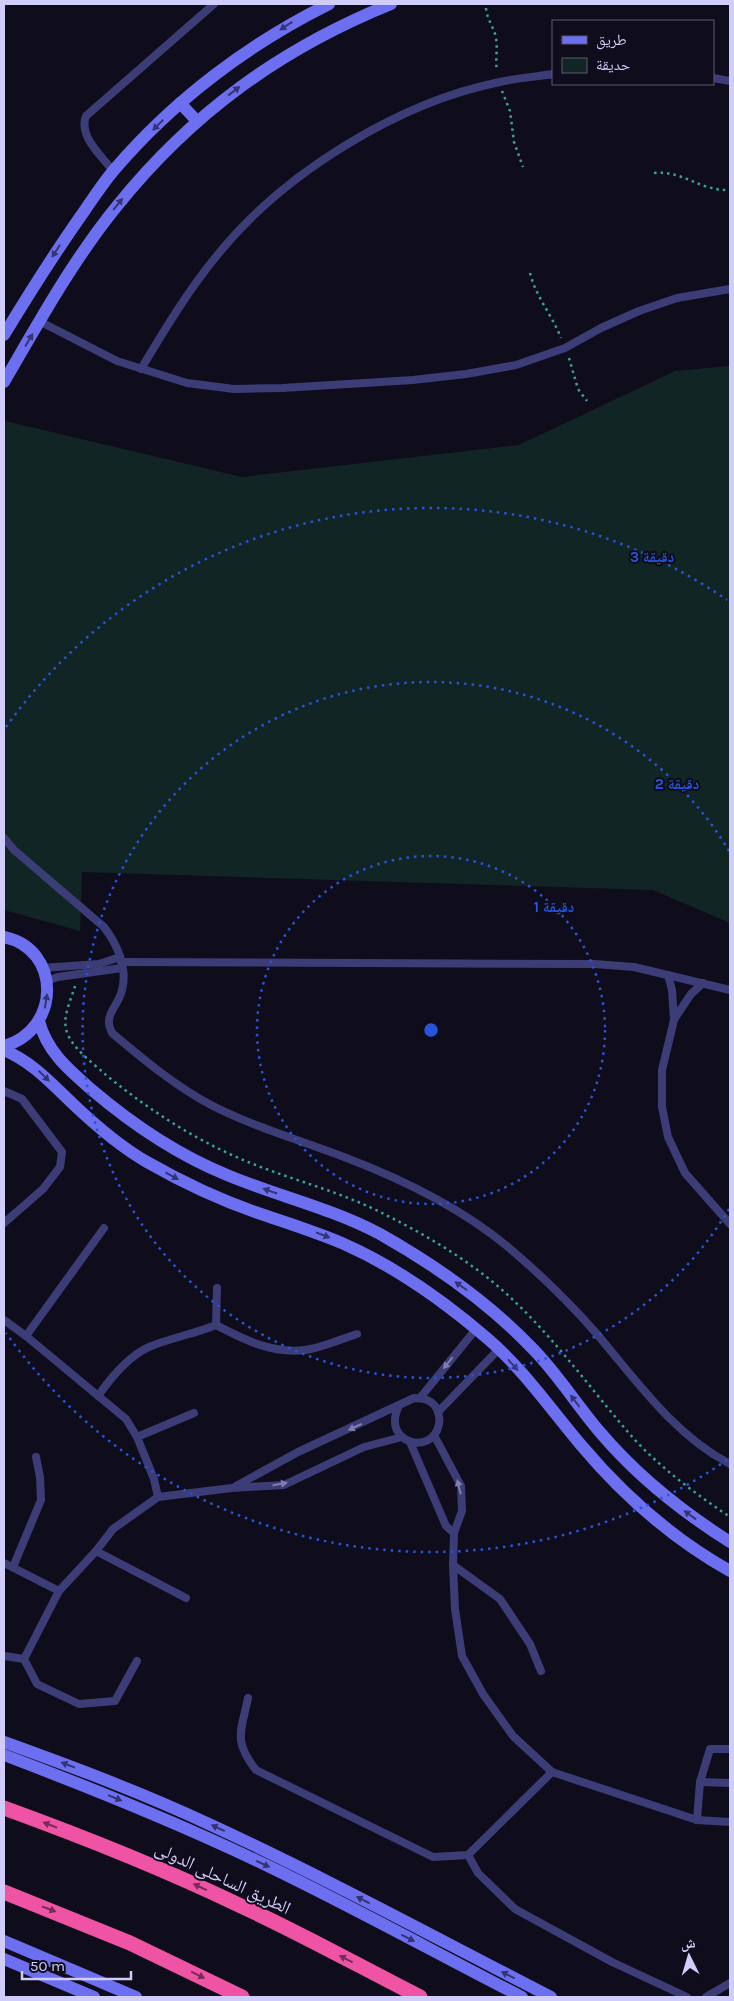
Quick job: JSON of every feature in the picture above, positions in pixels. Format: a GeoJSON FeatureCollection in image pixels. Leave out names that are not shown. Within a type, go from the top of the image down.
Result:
{"type":"FeatureCollection","features":[{"type":"Feature","properties":{"kind":"highway","name":"الطريق الساحلى الدولى"},"geometry":{"type":"LineString","coordinates":[[4,1808],[119,1852],[226,1898],[420,1997]]}},
{"type":"Feature","properties":{"kind":"highway"},"geometry":{"type":"LineString","coordinates":[[4,1892],[130,1943],[242,1997]]}},
{"type":"Feature","properties":{"kind":"street"},"geometry":{"type":"LineString","coordinates":[[4,335],[61,244],[113,171],[180,103],[235,59],[294,21],[329,4]]}},
{"type":"Feature","properties":{"kind":"street"},"geometry":{"type":"LineString","coordinates":[[4,382],[39,321],[81,256],[116,207],[154,162],[197,120],[248,80],[304,45],[363,15],[391,4]]}},
{"type":"Feature","properties":{"kind":"street"},"geometry":{"type":"LineString","coordinates":[[180,103],[197,120]]}},
{"type":"Feature","properties":{"kind":"street"},"geometry":{"type":"LineString","coordinates":[[4,937],[23,945],[34,955],[42,968],[46,981],[46,1002],[39,1021],[28,1034],[14,1043],[4,1046]]}},
{"type":"Feature","properties":{"kind":"street"},"geometry":{"type":"LineString","coordinates":[[39,1021],[47,1042],[65,1066],[122,1114],[167,1144],[225,1174],[331,1212],[380,1235],[446,1275],[472,1294],[532,1348],[553,1371],[598,1430],[627,1462],[673,1503],[730,1542]]}},
{"type":"Feature","properties":{"kind":"street"},"geometry":{"type":"LineString","coordinates":[[4,1050],[27,1062],[40,1072],[84,1114],[144,1161],[181,1181],[229,1203],[345,1244],[424,1289],[494,1344],[606,1474],[631,1499],[687,1544],[730,1571]]}},
{"type":"Feature","properties":{"kind":"street"},"geometry":{"type":"LineString","coordinates":[[494,1344],[505,1322]]}},
{"type":"Feature","properties":{"kind":"street"},"geometry":{"type":"LineString","coordinates":[[4,1742],[139,1794],[226,1832],[277,1856],[551,1997]]}},
{"type":"Feature","properties":{"kind":"street"},"geometry":{"type":"LineString","coordinates":[[4,1756],[134,1806],[272,1868],[522,1997]]}},
{"type":"Feature","properties":{"kind":"street"},"geometry":{"type":"LineString","coordinates":[[5,1944],[136,1997]]}},
{"type":"Feature","properties":{"kind":"street"},"geometry":{"type":"LineString","coordinates":[[4,1959],[94,1997]]}},
{"type":"Feature","properties":{"kind":"lane"},"geometry":{"type":"LineString","coordinates":[[113,171],[86,136],[84,126],[86,116],[214,4]]}},
{"type":"Feature","properties":{"kind":"lane"},"geometry":{"type":"LineString","coordinates":[[141,369],[187,294],[220,251],[259,211],[301,175],[346,144],[395,118],[446,97],[499,82],[552,74]]}},
{"type":"Feature","properties":{"kind":"lane"},"geometry":{"type":"LineString","coordinates":[[714,78],[730,81]]}},
{"type":"Feature","properties":{"kind":"lane"},"geometry":{"type":"LineString","coordinates":[[39,321],[97,352],[141,369],[187,383],[234,389],[351,385],[466,374],[516,365],[565,348],[601,328],[638,311],[677,298],[730,289]]}},
{"type":"Feature","properties":{"kind":"lane"},"geometry":{"type":"LineString","coordinates":[[4,838],[14,850],[104,927],[111,936],[121,962],[123,989],[119,1000],[109,1014],[109,1027],[112,1033],[159,1072],[210,1104],[266,1130],[345,1158],[402,1181],[456,1210],[506,1246],[553,1286],[653,1400],[685,1433],[730,1464]]}},
{"type":"Feature","properties":{"kind":"lane"},"geometry":{"type":"LineString","coordinates":[[46,981],[121,962]]}},
{"type":"Feature","properties":{"kind":"lane"},"geometry":{"type":"LineString","coordinates":[[42,968],[121,962],[595,964],[634,967],[730,990]]}},
{"type":"Feature","properties":{"kind":"lane"},"geometry":{"type":"LineString","coordinates":[[668,975],[672,990],[674,1020]]}},
{"type":"Feature","properties":{"kind":"lane"},"geometry":{"type":"LineString","coordinates":[[703,983],[681,1006],[674,1020],[662,1070],[662,1107],[668,1138],[685,1173],[730,1224]]}},
{"type":"Feature","properties":{"kind":"lane"},"geometry":{"type":"LineString","coordinates":[[4,1090],[22,1099],[62,1152],[60,1167],[43,1189],[4,1224]]}},
{"type":"Feature","properties":{"kind":"lane"},"geometry":{"type":"LineString","coordinates":[[26,1336],[104,1228]]}},
{"type":"Feature","properties":{"kind":"lane"},"geometry":{"type":"LineString","coordinates":[[216,1325],[217,1288]]}},
{"type":"Feature","properties":{"kind":"lane"},"geometry":{"type":"LineString","coordinates":[[4,1320],[126,1419],[137,1437],[154,1479],[158,1497]]}},
{"type":"Feature","properties":{"kind":"lane"},"geometry":{"type":"LineString","coordinates":[[98,1396],[116,1371],[147,1348],[197,1333],[216,1325],[252,1343],[272,1349],[305,1350],[357,1334]]}},
{"type":"Feature","properties":{"kind":"lane"},"geometry":{"type":"LineString","coordinates":[[420,1398],[476,1329]]}},
{"type":"Feature","properties":{"kind":"lane"},"geometry":{"type":"LineString","coordinates":[[438,1412],[494,1344]]}},
{"type":"Feature","properties":{"kind":"lane"},"geometry":{"type":"LineString","coordinates":[[232,1488],[298,1452],[399,1406],[409,1399],[420,1398],[431,1402],[438,1412],[440,1420],[434,1435],[423,1442],[410,1442],[402,1437],[394,1422],[399,1406]]}},
{"type":"Feature","properties":{"kind":"lane"},"geometry":{"type":"LineString","coordinates":[[137,1437],[194,1413]]}},
{"type":"Feature","properties":{"kind":"lane"},"geometry":{"type":"LineString","coordinates":[[434,1435],[461,1486],[462,1511],[454,1533],[453,1565],[455,1609],[462,1656],[483,1694],[513,1736],[552,1772],[697,1820],[730,1822]]}},
{"type":"Feature","properties":{"kind":"lane"},"geometry":{"type":"LineString","coordinates":[[24,1658],[59,1591],[96,1551],[112,1529],[158,1497],[284,1484],[364,1447],[402,1437]]}},
{"type":"Feature","properties":{"kind":"lane"},"geometry":{"type":"LineString","coordinates":[[410,1442],[446,1526],[454,1533]]}},
{"type":"Feature","properties":{"kind":"lane"},"geometry":{"type":"LineString","coordinates":[[13,1567],[41,1500],[40,1477],[36,1457]]}},
{"type":"Feature","properties":{"kind":"lane"},"geometry":{"type":"LineString","coordinates":[[96,1551],[186,1598]]}},
{"type":"Feature","properties":{"kind":"lane"},"geometry":{"type":"LineString","coordinates":[[4,1563],[59,1591]]}},
{"type":"Feature","properties":{"kind":"lane"},"geometry":{"type":"LineString","coordinates":[[453,1565],[500,1599],[530,1644],[541,1671]]}},
{"type":"Feature","properties":{"kind":"lane"},"geometry":{"type":"LineString","coordinates":[[4,1656],[24,1658]]}},
{"type":"Feature","properties":{"kind":"lane"},"geometry":{"type":"LineString","coordinates":[[24,1658],[37,1684],[79,1704],[115,1701],[137,1660]]}},
{"type":"Feature","properties":{"kind":"lane"},"geometry":{"type":"LineString","coordinates":[[248,1698],[240,1739],[244,1755],[256,1770],[432,1857],[468,1855],[552,1772]]}},
{"type":"Feature","properties":{"kind":"lane"},"geometry":{"type":"LineString","coordinates":[[697,1820],[700,1782],[710,1749],[730,1750]]}},
{"type":"Feature","properties":{"kind":"lane"},"geometry":{"type":"LineString","coordinates":[[700,1782],[730,1783]]}},
{"type":"Feature","properties":{"kind":"lane"},"geometry":{"type":"LineString","coordinates":[[468,1855],[478,1872],[515,1910],[612,1962],[687,1997]]}},
{"type":"Feature","properties":{"kind":"lane"},"geometry":{"type":"LineString","coordinates":[[706,1997],[730,1983]]}},
{"type":"Feature","properties":{"kind":"path"},"geometry":{"type":"LineString","coordinates":[[654,173],[671,173],[708,188],[730,190]]}},
{"type":"Feature","properties":{"kind":"path"},"geometry":{"type":"LineString","coordinates":[[530,273],[537,294],[555,321],[578,389],[587,401]]}},
{"type":"Feature","properties":{"kind":"green space"},"geometry":{"type":"Polygon","coordinates":[[[730,366],[730,923],[653,890],[82,872],[80,931],[4,910],[5,421],[242,477],[519,445],[675,371],[730,366]]]}}]}
